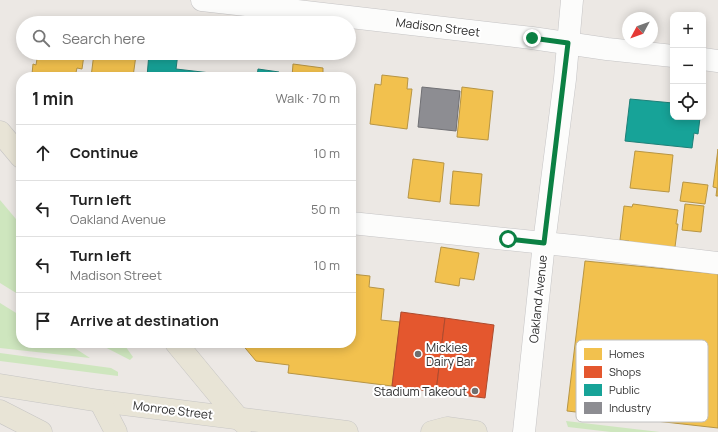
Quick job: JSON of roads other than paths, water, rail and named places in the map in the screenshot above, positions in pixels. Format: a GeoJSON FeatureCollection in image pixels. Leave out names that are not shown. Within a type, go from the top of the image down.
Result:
{"type":"FeatureCollection","features":[{"type":"Feature","properties":{"kind":"main road"},"geometry":{"type":"LineString","coordinates":[[0,132],[16,151]]}},
{"type":"Feature","properties":{"kind":"main road"},"geometry":{"type":"LineString","coordinates":[[180,348],[238,425],[256,432]]}},
{"type":"Feature","properties":{"kind":"main road","name":"Monroe Street"},"geometry":{"type":"LineString","coordinates":[[0,385],[238,425],[347,432]]}},
{"type":"Feature","properties":{"kind":"main road"},"geometry":{"type":"LineString","coordinates":[[100,401],[116,432]]}},
{"type":"Feature","properties":{"kind":"main road"},"geometry":{"type":"LineString","coordinates":[[0,411],[41,432]]}},
{"type":"Feature","properties":{"kind":"main road"},"geometry":{"type":"LineString","coordinates":[[432,432],[447,428],[476,432]]}},
{"type":"Feature","properties":{"kind":"street","name":"Madison Street"},"geometry":{"type":"LineString","coordinates":[[202,0],[338,16]]}},
{"type":"Feature","properties":{"kind":"street","name":"Oakland Avenue"},"geometry":{"type":"LineString","coordinates":[[524,432],[572,0]]}},
{"type":"Feature","properties":{"kind":"street","name":"Madison Street"},"geometry":{"type":"LineString","coordinates":[[356,18],[670,56]]}},
{"type":"Feature","properties":{"kind":"street"},"geometry":{"type":"LineString","coordinates":[[706,60],[718,61]]}},
{"type":"Feature","properties":{"kind":"street"},"geometry":{"type":"LineString","coordinates":[[356,224],[718,263]]}},
{"type":"Feature","properties":{"kind":"place","name":"Mickies Dairy Bar"},"geometry":{"type":"Point","coordinates":[418,354]}},
{"type":"Feature","properties":{"kind":"place","name":"Stadium Takeout"},"geometry":{"type":"Point","coordinates":[475,391]}}]}
